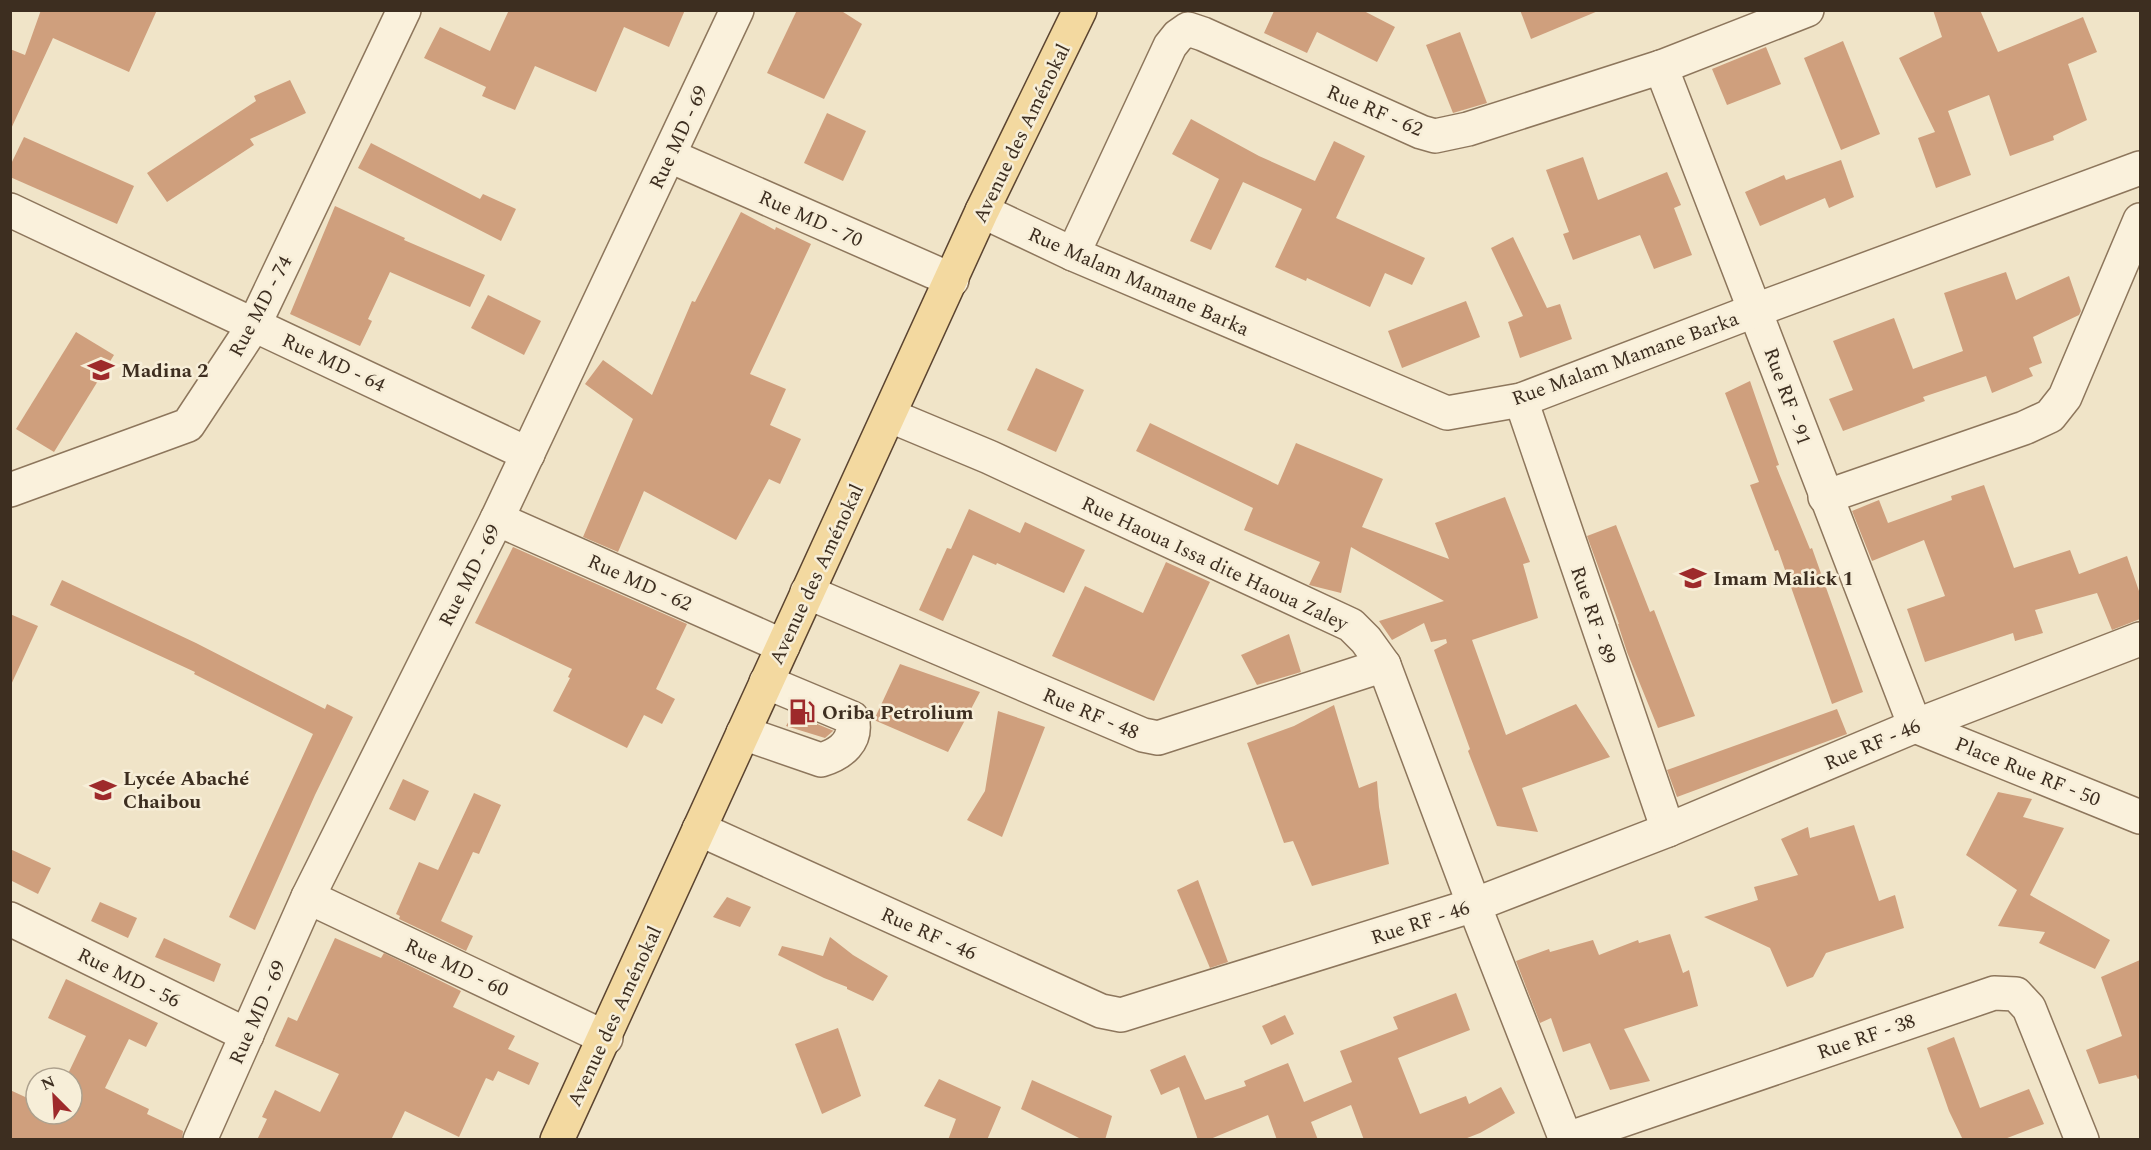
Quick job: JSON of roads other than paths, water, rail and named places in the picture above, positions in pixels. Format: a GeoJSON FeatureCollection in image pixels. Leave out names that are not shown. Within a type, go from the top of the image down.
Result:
{"type":"FeatureCollection","features":[{"type":"Feature","properties":{"kind":"main road","name":"Avenue des Aménokal"},"geometry":{"type":"LineString","coordinates":[[557,1140],[606,1038],[699,829],[982,211],[1080,10]]}},
{"type":"Feature","properties":{"kind":"street","name":"Rue MD - 74"},"geometry":{"type":"LineString","coordinates":[[10,490],[188,425],[254,324],[404,10]]}},
{"type":"Feature","properties":{"kind":"street","name":"Rue MD - 69"},"geometry":{"type":"LineString","coordinates":[[200,1140],[308,897],[497,519],[737,10]]}},
{"type":"Feature","properties":{"kind":"street","name":"Rue RF - 62"},"geometry":{"type":"LineString","coordinates":[[1073,254],[1170,46],[1178,36],[1188,30],[1203,34],[1421,132],[1435,136],[1468,129],[1661,67],[1807,10]]}},
{"type":"Feature","properties":{"kind":"street","name":"Rue RF - 91"},"geometry":{"type":"LineString","coordinates":[[1661,67],[1915,726]]}},
{"type":"Feature","properties":{"kind":"street","name":"Rue MD - 70"},"geometry":{"type":"LineString","coordinates":[[670,156],[952,280]]}},
{"type":"Feature","properties":{"kind":"street","name":"Rue Malam Mamane Barka"},"geometry":{"type":"LineString","coordinates":[[982,211],[1073,254],[1447,413],[1521,400],[1756,310],[2140,168]]}},
{"type":"Feature","properties":{"kind":"street","name":"Rue MD - 64"},"geometry":{"type":"LineString","coordinates":[[10,210],[528,454]]}},
{"type":"Feature","properties":{"kind":"street"},"geometry":{"type":"LineString","coordinates":[[1825,496],[2024,428],[2050,416],[2065,397],[2140,220]]}},
{"type":"Feature","properties":{"kind":"street","name":"Rue RF - 89"},"geometry":{"type":"LineString","coordinates":[[1521,400],[1668,830]]}},
{"type":"Feature","properties":{"kind":"street","name":"Rue Haoua Issa dite Haoua Zaley"},"geometry":{"type":"LineString","coordinates":[[898,419],[989,457],[1351,625],[1366,640],[1384,665],[1474,905],[1566,1139]]}},
{"type":"Feature","properties":{"kind":"street","name":"Rue MD - 62"},"geometry":{"type":"LineString","coordinates":[[497,519],[783,646]]}},
{"type":"Feature","properties":{"kind":"street","name":"Rue RF - 48"},"geometry":{"type":"LineString","coordinates":[[807,592],[1143,735],[1158,738],[1384,665]]}},
{"type":"Feature","properties":{"kind":"street","name":"Rue RF - 46"},"geometry":{"type":"LineString","coordinates":[[699,829],[1101,1011],[1121,1015],[1474,905],[1668,830],[1915,726],[2140,639]]}},
{"type":"Feature","properties":{"kind":"street"},"geometry":{"type":"LineString","coordinates":[[743,733],[821,760],[841,752],[852,735],[854,726],[852,718],[766,682]]}},
{"type":"Feature","properties":{"kind":"street","name":"Place Rue RF - 50"},"geometry":{"type":"LineString","coordinates":[[1915,726],[2140,817]]}},
{"type":"Feature","properties":{"kind":"street","name":"Rue MD - 60"},"geometry":{"type":"LineString","coordinates":[[308,897],[606,1038]]}},
{"type":"Feature","properties":{"kind":"street","name":"Rue MD - 56"},"geometry":{"type":"LineString","coordinates":[[10,919],[247,1035]]}},
{"type":"Feature","properties":{"kind":"street","name":"Rue RF - 38"},"geometry":{"type":"LineString","coordinates":[[1566,1139],[1995,993],[2016,993],[2029,1008],[2082,1140]]}},
{"type":"Feature","properties":{"kind":"place","name":"Madina 2"},"geometry":{"type":"Point","coordinates":[101,370]}},
{"type":"Feature","properties":{"kind":"place","name":"Imam Malick 1"},"geometry":{"type":"Point","coordinates":[1693,578]}},
{"type":"Feature","properties":{"kind":"place","name":"Oriba Petrolium"},"geometry":{"type":"Point","coordinates":[802,712]}},
{"type":"Feature","properties":{"kind":"place","name":"Lycée Abaché Chaibou"},"geometry":{"type":"Point","coordinates":[103,790]}}]}
